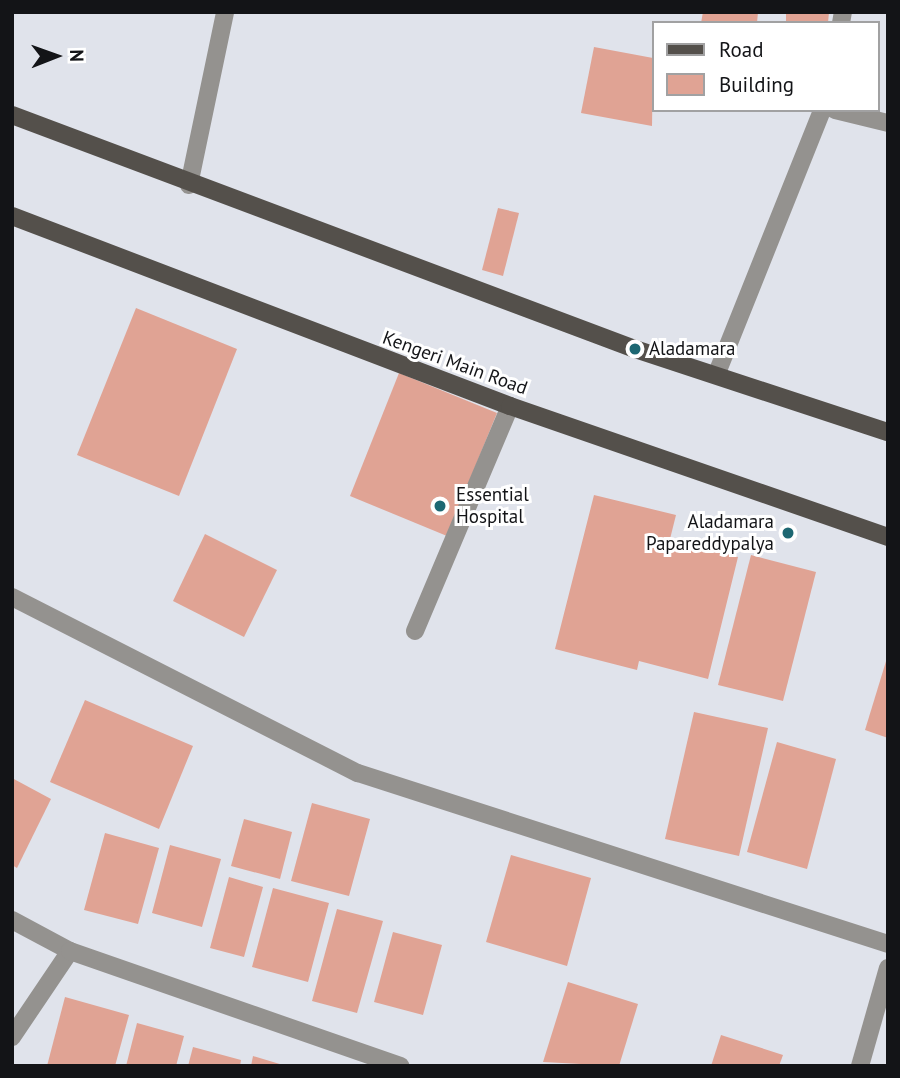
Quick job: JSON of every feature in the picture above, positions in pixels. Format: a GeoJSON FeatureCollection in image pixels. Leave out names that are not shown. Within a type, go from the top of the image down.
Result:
{"type":"FeatureCollection","features":[{"type":"Feature","properties":{"kind":"main road"},"geometry":{"type":"LineString","coordinates":[[12,116],[190,185],[635,349],[717,373],[888,432]]}},
{"type":"Feature","properties":{"kind":"main road","name":"Kengeri Main Road"},"geometry":{"type":"LineString","coordinates":[[12,216],[510,406],[888,537]]}},
{"type":"Feature","properties":{"kind":"street"},"geometry":{"type":"LineString","coordinates":[[190,185],[225,12]]}},
{"type":"Feature","properties":{"kind":"street"},"geometry":{"type":"LineString","coordinates":[[717,373],[820,112]]}},
{"type":"Feature","properties":{"kind":"street"},"geometry":{"type":"LineString","coordinates":[[843,112],[888,123]]}},
{"type":"Feature","properties":{"kind":"street"},"geometry":{"type":"LineString","coordinates":[[415,631],[510,406]]}},
{"type":"Feature","properties":{"kind":"street"},"geometry":{"type":"LineString","coordinates":[[12,597],[358,774],[888,944]]}},
{"type":"Feature","properties":{"kind":"street"},"geometry":{"type":"LineString","coordinates":[[12,920],[69,951],[401,1066]]}},
{"type":"Feature","properties":{"kind":"street"},"geometry":{"type":"LineString","coordinates":[[12,1037],[69,951]]}},
{"type":"Feature","properties":{"kind":"street"},"geometry":{"type":"LineString","coordinates":[[860,1066],[888,968]]}},
{"type":"Feature","properties":{"kind":"building"},"geometry":{"type":"Polygon","coordinates":[[[703,12],[758,12],[757,21],[701,21],[703,12]]]}},
{"type":"Feature","properties":{"kind":"building"},"geometry":{"type":"Polygon","coordinates":[[[786,12],[829,12],[828,21],[786,21],[786,12]]]}},
{"type":"Feature","properties":{"kind":"building"},"geometry":{"type":"Polygon","coordinates":[[[594,47],[652,58],[652,126],[581,113],[594,47]]]}},
{"type":"Feature","properties":{"kind":"building"},"geometry":{"type":"Polygon","coordinates":[[[498,208],[519,213],[503,276],[482,270],[498,208]]]}},
{"type":"Feature","properties":{"kind":"building"},"geometry":{"type":"Polygon","coordinates":[[[136,308],[237,349],[179,496],[77,455],[136,308]]]}},
{"type":"Feature","properties":{"kind":"building"},"geometry":{"type":"Polygon","coordinates":[[[399,373],[497,413],[447,536],[350,496],[399,373]]]}},
{"type":"Feature","properties":{"kind":"building"},"geometry":{"type":"Polygon","coordinates":[[[594,495],[676,515],[670,539],[738,557],[708,679],[639,661],[637,670],[555,649],[594,495]]]}},
{"type":"Feature","properties":{"kind":"building"},"geometry":{"type":"Polygon","coordinates":[[[205,534],[277,570],[244,637],[173,601],[205,534]]]}},
{"type":"Feature","properties":{"kind":"building"},"geometry":{"type":"Polygon","coordinates":[[[751,555],[816,572],[783,701],[718,685],[751,555]]]}},
{"type":"Feature","properties":{"kind":"building"},"geometry":{"type":"Polygon","coordinates":[[[888,658],[888,738],[865,730],[888,658]]]}},
{"type":"Feature","properties":{"kind":"building"},"geometry":{"type":"Polygon","coordinates":[[[85,700],[193,746],[159,829],[50,782],[85,700]]]}},
{"type":"Feature","properties":{"kind":"building"},"geometry":{"type":"Polygon","coordinates":[[[694,712],[768,728],[739,856],[665,839],[694,712]]]}},
{"type":"Feature","properties":{"kind":"building"},"geometry":{"type":"Polygon","coordinates":[[[777,742],[836,759],[807,869],[747,852],[777,742]]]}},
{"type":"Feature","properties":{"kind":"building"},"geometry":{"type":"Polygon","coordinates":[[[12,778],[51,799],[17,868],[12,865],[12,778]]]}},
{"type":"Feature","properties":{"kind":"building"},"geometry":{"type":"Polygon","coordinates":[[[312,803],[370,819],[349,896],[291,881],[312,803]]]}},
{"type":"Feature","properties":{"kind":"building"},"geometry":{"type":"Polygon","coordinates":[[[244,819],[292,832],[280,879],[231,866],[244,819]]]}},
{"type":"Feature","properties":{"kind":"building"},"geometry":{"type":"Polygon","coordinates":[[[105,833],[159,848],[138,924],[84,910],[105,833]]]}},
{"type":"Feature","properties":{"kind":"building"},"geometry":{"type":"Polygon","coordinates":[[[170,845],[221,859],[202,927],[152,913],[170,845]]]}},
{"type":"Feature","properties":{"kind":"building"},"geometry":{"type":"Polygon","coordinates":[[[511,855],[591,878],[567,966],[486,942],[511,855]]]}},
{"type":"Feature","properties":{"kind":"building"},"geometry":{"type":"Polygon","coordinates":[[[229,877],[263,887],[244,957],[210,948],[229,877]]]}},
{"type":"Feature","properties":{"kind":"building"},"geometry":{"type":"Polygon","coordinates":[[[273,888],[329,903],[308,982],[252,967],[273,888]]]}},
{"type":"Feature","properties":{"kind":"building"},"geometry":{"type":"Polygon","coordinates":[[[337,909],[383,921],[357,1013],[312,1001],[337,909]]]}},
{"type":"Feature","properties":{"kind":"building"},"geometry":{"type":"Polygon","coordinates":[[[393,932],[442,945],[423,1015],[374,1002],[393,932]]]}},
{"type":"Feature","properties":{"kind":"building"},"geometry":{"type":"Polygon","coordinates":[[[568,982],[638,1004],[619,1066],[543,1062],[568,982]]]}},
{"type":"Feature","properties":{"kind":"building"},"geometry":{"type":"Polygon","coordinates":[[[65,997],[129,1015],[115,1066],[47,1066],[65,997]]]}},
{"type":"Feature","properties":{"kind":"building"},"geometry":{"type":"Polygon","coordinates":[[[137,1023],[184,1036],[176,1066],[126,1066],[137,1023]]]}},
{"type":"Feature","properties":{"kind":"building"},"geometry":{"type":"Polygon","coordinates":[[[721,1035],[783,1055],[779,1066],[711,1066],[721,1035]]]}},
{"type":"Feature","properties":{"kind":"building"},"geometry":{"type":"Polygon","coordinates":[[[193,1047],[241,1060],[240,1066],[188,1066],[193,1047]]]}},
{"type":"Feature","properties":{"kind":"building"},"geometry":{"type":"Polygon","coordinates":[[[253,1056],[283,1065],[283,1066],[251,1066],[253,1056]]]}},
{"type":"Feature","properties":{"kind":"place","name":"Aladamara"},"geometry":{"type":"Point","coordinates":[635,349]}},
{"type":"Feature","properties":{"kind":"place","name":"Essential Hospital"},"geometry":{"type":"Point","coordinates":[440,506]}},
{"type":"Feature","properties":{"kind":"place","name":"Aladamara Papareddypalya"},"geometry":{"type":"Point","coordinates":[788,533]}}]}
